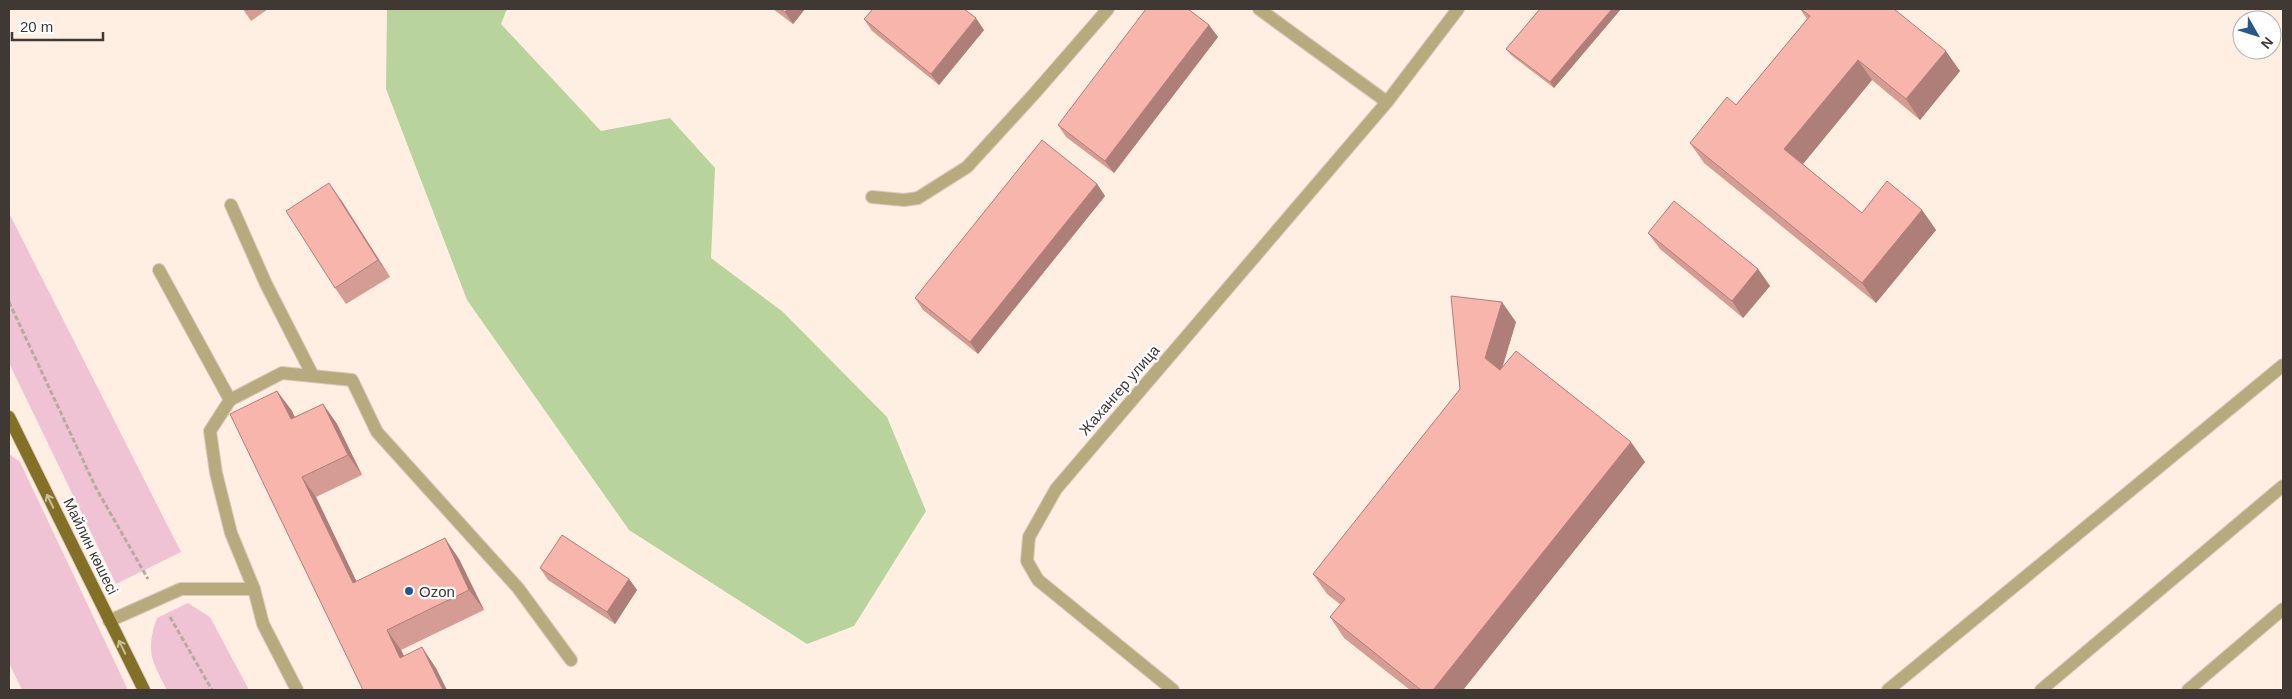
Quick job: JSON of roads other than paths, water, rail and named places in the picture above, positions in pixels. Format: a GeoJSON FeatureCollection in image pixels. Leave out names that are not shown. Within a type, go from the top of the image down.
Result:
{"type":"FeatureCollection","features":[{"type":"Feature","properties":{"kind":"main road","name":"Майлин көшесі"},"geometry":{"type":"LineString","coordinates":[[10,421],[144,690]]}},
{"type":"Feature","properties":{"kind":"street"},"geometry":{"type":"LineString","coordinates":[[872,197],[904,200],[918,198],[967,167],[1108,9]]}},
{"type":"Feature","properties":{"kind":"street"},"geometry":{"type":"LineString","coordinates":[[1259,9],[1387,102]]}},
{"type":"Feature","properties":{"kind":"street","name":"Жахангер улица"},"geometry":{"type":"LineString","coordinates":[[1174,690],[1038,580],[1027,561],[1028,537],[1056,488],[1387,102],[1458,9]]}},
{"type":"Feature","properties":{"kind":"street"},"geometry":{"type":"LineString","coordinates":[[231,205],[266,284],[313,376]]}},
{"type":"Feature","properties":{"kind":"street"},"geometry":{"type":"LineString","coordinates":[[159,270],[230,400]]}},
{"type":"Feature","properties":{"kind":"street"},"geometry":{"type":"LineString","coordinates":[[1888,690],[2283,365]]}},
{"type":"Feature","properties":{"kind":"street"},"geometry":{"type":"LineString","coordinates":[[297,690],[264,624],[254,589],[231,532],[216,473],[210,432],[230,400],[282,373],[352,380],[377,432],[518,588],[571,660]]}},
{"type":"Feature","properties":{"kind":"street"},"geometry":{"type":"LineString","coordinates":[[2041,690],[2283,486]]}},
{"type":"Feature","properties":{"kind":"street"},"geometry":{"type":"LineString","coordinates":[[109,620],[181,590],[254,589]]}},
{"type":"Feature","properties":{"kind":"street"},"geometry":{"type":"LineString","coordinates":[[2188,690],[2283,609]]}},
{"type":"Feature","properties":{"kind":"place","name":"Ozon"},"geometry":{"type":"Point","coordinates":[409,591]}}]}
